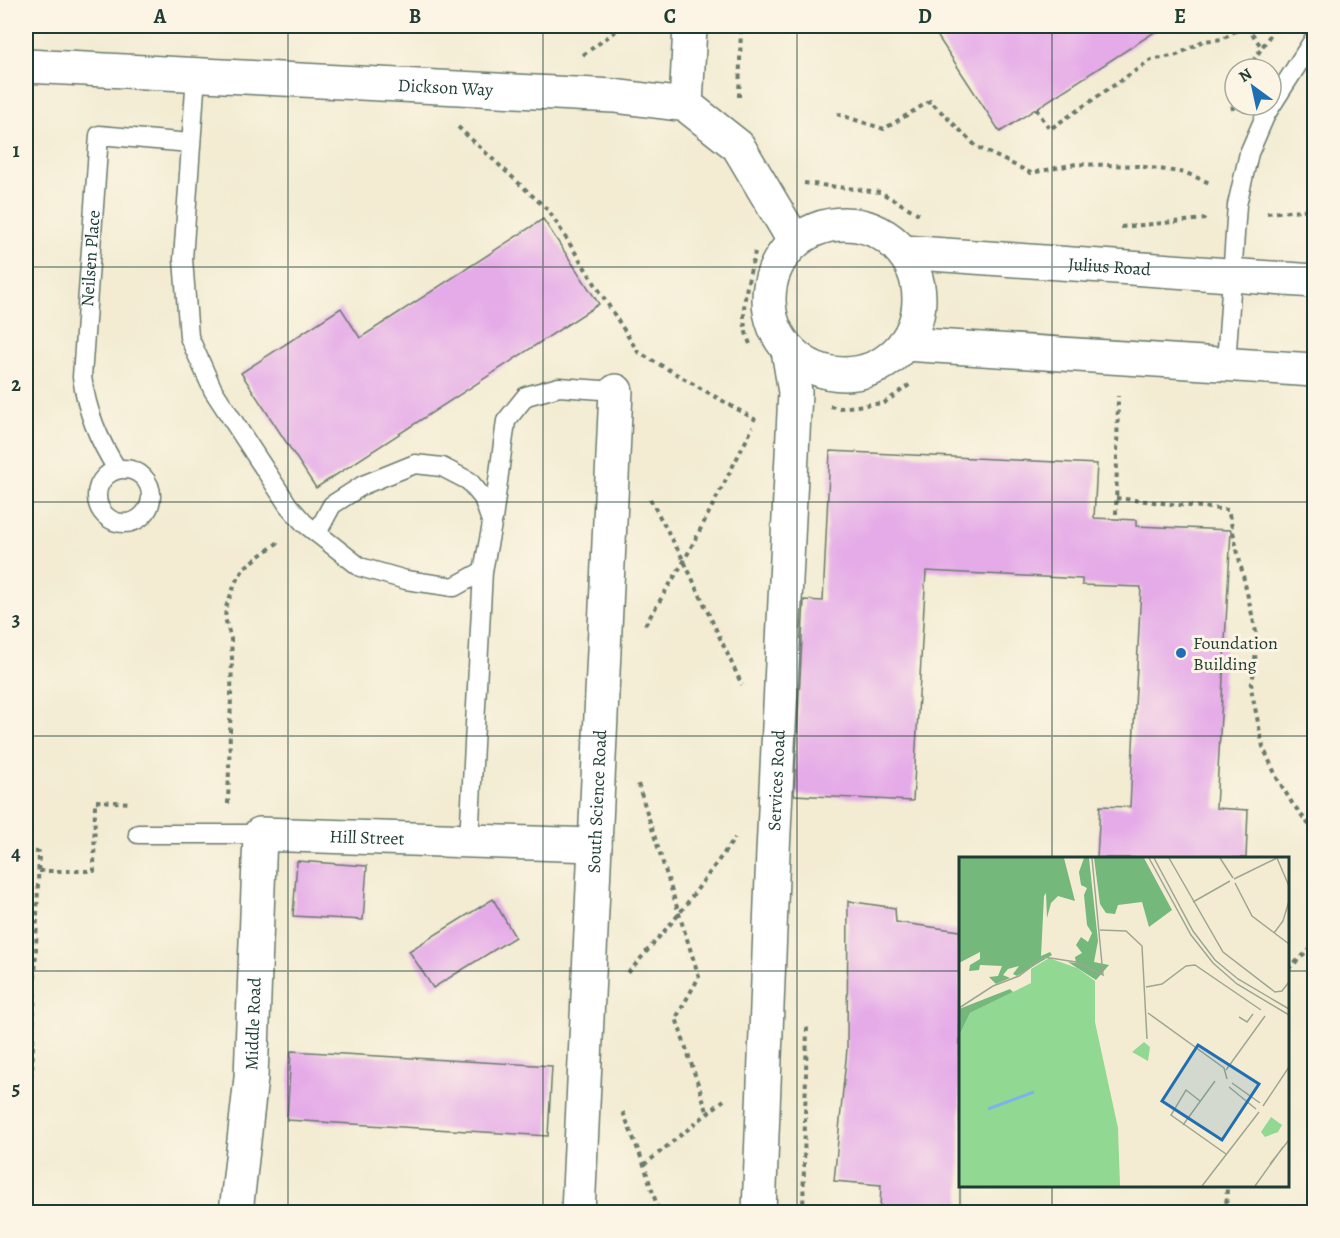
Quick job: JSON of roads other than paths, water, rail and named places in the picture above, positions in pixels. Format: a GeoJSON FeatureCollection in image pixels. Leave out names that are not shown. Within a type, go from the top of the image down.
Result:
{"type":"FeatureCollection","features":[{"type":"Feature","properties":{"kind":"street"},"geometry":{"type":"LineString","coordinates":[[690,26],[686,105],[738,146],[795,242]]}},
{"type":"Feature","properties":{"kind":"street","name":"Dickson Way"},"geometry":{"type":"LineString","coordinates":[[26,66],[614,96],[686,105]]}},
{"type":"Feature","properties":{"kind":"street"},"geometry":{"type":"LineString","coordinates":[[851,224],[871,228],[889,238],[903,252],[915,274],[920,297],[916,322],[904,344],[889,359],[869,370],[848,374],[826,372],[805,364],[788,350],[775,330],[769,307],[770,283],[779,261],[795,242],[812,231],[831,225],[851,224]]}},
{"type":"Feature","properties":{"kind":"street","name":"Julius Road"},"geometry":{"type":"LineString","coordinates":[[903,252],[1314,281]]}},
{"type":"Feature","properties":{"kind":"street"},"geometry":{"type":"LineString","coordinates":[[904,344],[1314,370]]}},
{"type":"Feature","properties":{"kind":"street","name":"Services Road"},"geometry":{"type":"LineString","coordinates":[[759,1212],[795,392],[788,350]]}},
{"type":"Feature","properties":{"kind":"street","name":"South Science Road"},"geometry":{"type":"LineString","coordinates":[[578,1212],[616,391]]}},
{"type":"Feature","properties":{"kind":"street","name":"Hill Street"},"geometry":{"type":"LineString","coordinates":[[260,834],[595,845]]}},
{"type":"Feature","properties":{"kind":"street","name":"Middle Road"},"geometry":{"type":"LineString","coordinates":[[236,1212],[251,1078],[260,834]]}},
{"type":"Feature","properties":{"kind":"lane"},"geometry":{"type":"LineString","coordinates":[[1226,364],[1236,216],[1250,153],[1266,114],[1314,39]]}},
{"type":"Feature","properties":{"kind":"lane"},"geometry":{"type":"LineString","coordinates":[[196,75],[183,259],[189,337],[213,390],[288,505],[310,528],[360,567],[406,580],[454,587],[483,570]]}},
{"type":"Feature","properties":{"kind":"lane","name":"Neilsen Place"},"geometry":{"type":"LineString","coordinates":[[117,469],[93,426],[82,376],[99,135],[190,142]]}},
{"type":"Feature","properties":{"kind":"lane"},"geometry":{"type":"LineString","coordinates":[[469,841],[483,570],[492,524],[506,421],[526,396],[559,387],[616,391]]}},
{"type":"Feature","properties":{"kind":"lane"},"geometry":{"type":"LineString","coordinates":[[310,528],[332,505],[363,485],[415,464],[442,467],[469,481],[483,498],[492,524]]}},
{"type":"Feature","properties":{"kind":"lane","name":"Hill Street"},"geometry":{"type":"LineString","coordinates":[[138,834],[260,834]]}},
{"type":"Feature","properties":{"kind":"place","name":"Foundation Building"},"geometry":{"type":"Point","coordinates":[1181,653]}}]}
